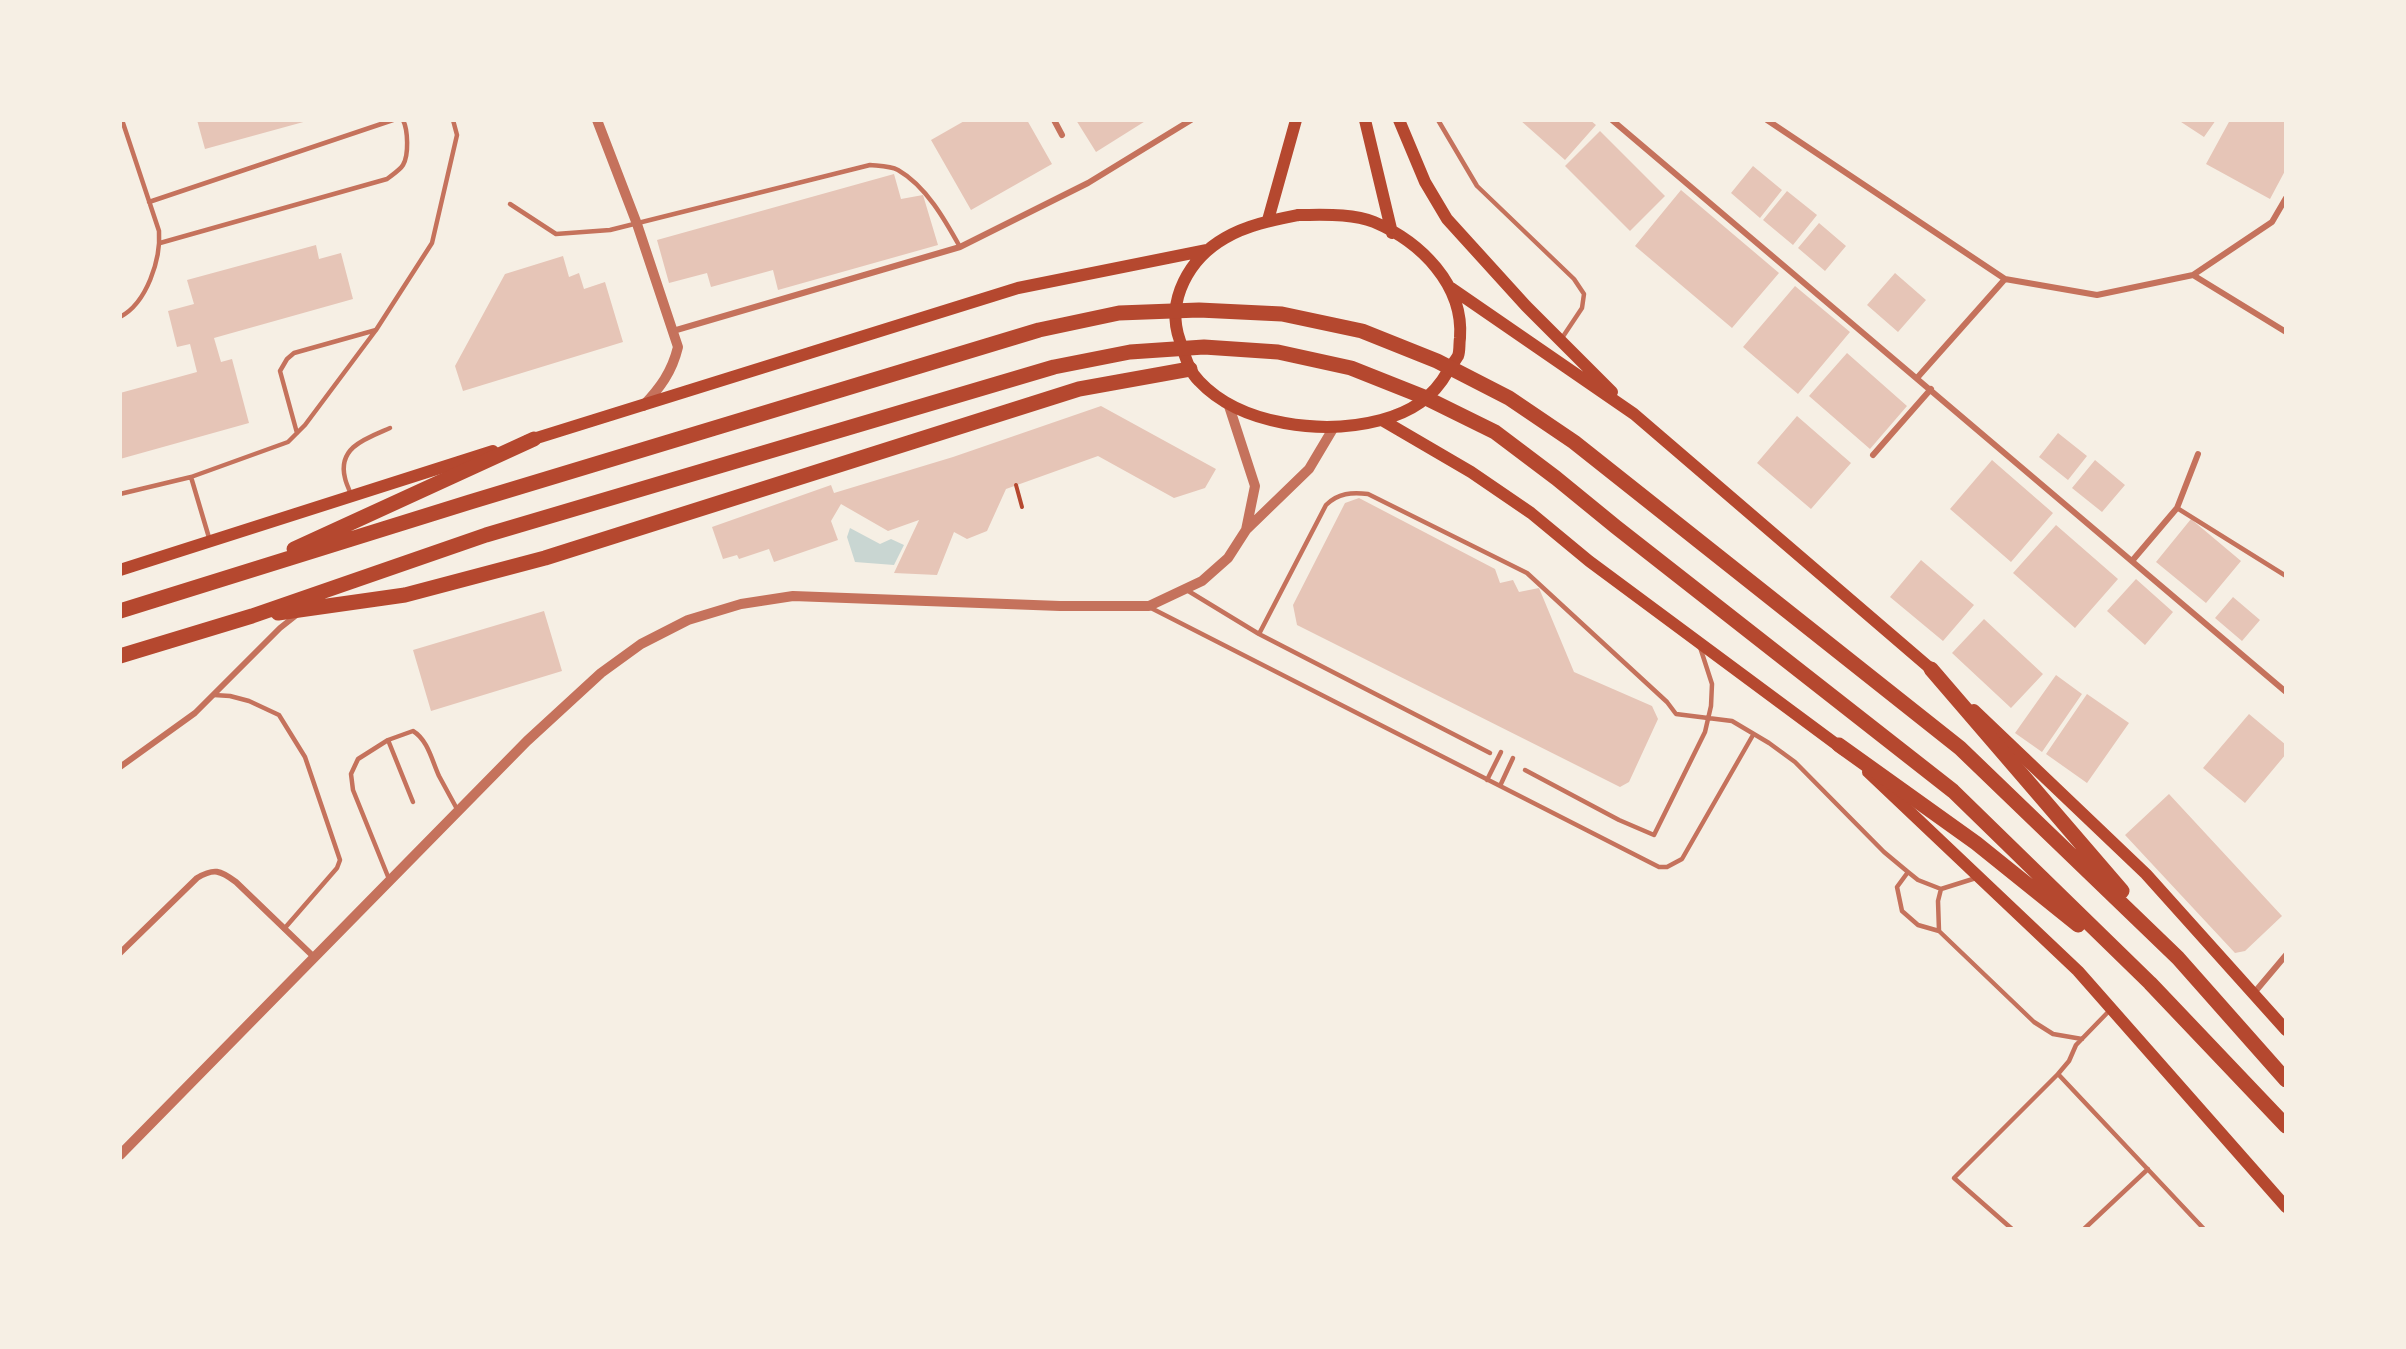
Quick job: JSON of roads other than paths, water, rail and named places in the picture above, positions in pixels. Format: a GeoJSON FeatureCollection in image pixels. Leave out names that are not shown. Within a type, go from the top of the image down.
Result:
{"type":"FeatureCollection","features":[{"type":"Feature","properties":{"kind":"main road"},"geometry":{"type":"LineString","coordinates":[[1268,220],[1296,120]]}},
{"type":"Feature","properties":{"kind":"main road"},"geometry":{"type":"LineString","coordinates":[[1365,120],[1392,232]]}},
{"type":"Feature","properties":{"kind":"main road"},"geometry":{"type":"LineString","coordinates":[[1399,120],[1425,182],[1447,219],[1526,306],[1634,414],[1931,669],[2146,874],[2286,1030]]}},
{"type":"Feature","properties":{"kind":"main road"},"geometry":{"type":"LineString","coordinates":[[1451,288],[1461,321],[1458,354],[1438,388],[1412,410],[1357,426],[1307,428],[1268,420],[1228,403],[1210,392],[1190,369],[1176,331],[1176,300],[1191,269],[1207,250],[1226,237],[1268,220],[1298,215],[1338,215],[1373,222],[1423,252],[1451,288],[1634,414]]}},
{"type":"Feature","properties":{"kind":"main road"},"geometry":{"type":"LineString","coordinates":[[120,570],[1018,288],[1207,250]]}},
{"type":"Feature","properties":{"kind":"main road"},"geometry":{"type":"LineString","coordinates":[[120,611],[470,502],[1039,330],[1119,313],[1198,310],[1282,314],[1362,331],[1437,361],[1509,398],[1574,442],[1960,748],[2178,958]]}},
{"type":"Feature","properties":{"kind":"main road"},"geometry":{"type":"LineString","coordinates":[[120,656],[252,616],[486,535],[1054,367],[1130,352],[1204,347],[1278,352],[1351,368],[1424,397],[1495,432],[1556,478],[1953,791],[2150,983],[2286,1126]]}},
{"type":"Feature","properties":{"kind":"main road"},"geometry":{"type":"LineString","coordinates":[[252,616],[405,595],[545,558],[1079,389],[1190,369]]}},
{"type":"Feature","properties":{"kind":"main road"},"geometry":{"type":"LineString","coordinates":[[1382,420],[1506,495],[1698,641],[1976,843],[2150,983]]}},
{"type":"Feature","properties":{"kind":"main road"},"geometry":{"type":"LineString","coordinates":[[236,575],[534,439]]}},
{"type":"Feature","properties":{"kind":"main road"},"geometry":{"type":"LineString","coordinates":[[1931,669],[2178,958],[2286,1080]]}},
{"type":"Feature","properties":{"kind":"main road"},"geometry":{"type":"LineString","coordinates":[[1839,745],[2078,971],[2286,1207]]}},
{"type":"Feature","properties":{"kind":"street"},"geometry":{"type":"LineString","coordinates":[[597,120],[637,224],[678,347],[674,364],[660,388],[642,406]]}},
{"type":"Feature","properties":{"kind":"street"},"geometry":{"type":"LineString","coordinates":[[1054,120],[1062,135]]}},
{"type":"Feature","properties":{"kind":"street"},"geometry":{"type":"LineString","coordinates":[[673,332],[960,247],[1088,183],[1191,120]]}},
{"type":"Feature","properties":{"kind":"street"},"geometry":{"type":"LineString","coordinates":[[1612,120],[2286,693]]}},
{"type":"Feature","properties":{"kind":"street"},"geometry":{"type":"LineString","coordinates":[[1767,120],[2005,279],[2097,295],[2193,275],[2272,222],[2286,198]]}},
{"type":"Feature","properties":{"kind":"street"},"geometry":{"type":"LineString","coordinates":[[2193,275],[2286,332]]}},
{"type":"Feature","properties":{"kind":"street"},"geometry":{"type":"LineString","coordinates":[[1917,378],[2005,279]]}},
{"type":"Feature","properties":{"kind":"street"},"geometry":{"type":"LineString","coordinates":[[1873,455],[1931,389]]}},
{"type":"Feature","properties":{"kind":"street"},"geometry":{"type":"LineString","coordinates":[[1228,403],[1255,486],[1246,530]]}},
{"type":"Feature","properties":{"kind":"street"},"geometry":{"type":"LineString","coordinates":[[120,1155],[527,741],[601,673],[641,644],[688,620],[741,604],[793,596],[1049,606],[1149,606],[1202,581],[1228,558],[1246,530],[1309,469],[1334,427]]}},
{"type":"Feature","properties":{"kind":"street"},"geometry":{"type":"LineString","coordinates":[[2132,561],[2177,508],[2198,454]]}},
{"type":"Feature","properties":{"kind":"street"},"geometry":{"type":"LineString","coordinates":[[120,767],[195,713],[280,628],[303,610]]}},
{"type":"Feature","properties":{"kind":"street"},"geometry":{"type":"LineString","coordinates":[[120,953],[196,878],[208,872],[223,872],[315,958]]}},
{"type":"Feature","properties":{"kind":"street"},"geometry":{"type":"LineString","coordinates":[[2254,993],[2286,955]]}},
{"type":"Feature","properties":{"kind":"lane"},"geometry":{"type":"LineString","coordinates":[[120,317],[144,292],[155,267],[160,243],[159,231],[122,120]]}},
{"type":"Feature","properties":{"kind":"lane"},"geometry":{"type":"LineString","coordinates":[[149,202],[393,120]]}},
{"type":"Feature","properties":{"kind":"lane"},"geometry":{"type":"LineString","coordinates":[[160,243],[387,179],[403,166],[408,140],[403,120]]}},
{"type":"Feature","properties":{"kind":"lane"},"geometry":{"type":"LineString","coordinates":[[120,494],[191,477],[288,442],[305,425],[376,330],[432,243],[457,135],[453,120]]}},
{"type":"Feature","properties":{"kind":"lane"},"geometry":{"type":"LineString","coordinates":[[1438,120],[1477,186],[1574,279],[1584,294],[1582,308],[1560,340]]}},
{"type":"Feature","properties":{"kind":"lane"},"geometry":{"type":"LineString","coordinates":[[510,204],[556,234],[610,230],[870,165],[896,169],[911,181],[939,208],[960,247]]}},
{"type":"Feature","properties":{"kind":"lane"},"geometry":{"type":"LineString","coordinates":[[297,433],[280,371],[287,359],[294,353],[376,330]]}},
{"type":"Feature","properties":{"kind":"lane"},"geometry":{"type":"LineString","coordinates":[[351,496],[344,470],[349,451],[357,442],[390,428]]}},
{"type":"Feature","properties":{"kind":"lane"},"geometry":{"type":"LineString","coordinates":[[191,477],[210,543]]}},
{"type":"Feature","properties":{"kind":"lane"},"geometry":{"type":"LineString","coordinates":[[1259,634],[1326,506],[1334,497],[1357,493],[1368,494],[1527,573],[1667,702],[1676,714],[1732,721],[1795,762],[1884,852],[1918,880],[1941,889],[1979,877]]}},
{"type":"Feature","properties":{"kind":"lane"},"geometry":{"type":"LineString","coordinates":[[2177,508],[2286,576]]}},
{"type":"Feature","properties":{"kind":"lane"},"geometry":{"type":"LineString","coordinates":[[1185,589],[1259,634],[1490,753]]}},
{"type":"Feature","properties":{"kind":"lane"},"geometry":{"type":"LineString","coordinates":[[1149,606],[1652,864],[1667,867],[1682,859],[1753,735]]}},
{"type":"Feature","properties":{"kind":"lane"},"geometry":{"type":"LineString","coordinates":[[1525,770],[1619,820],[1654,835],[1705,732],[1709,717],[1712,684],[1698,641]]}},
{"type":"Feature","properties":{"kind":"lane"},"geometry":{"type":"LineString","coordinates":[[214,695],[249,701],[279,716],[304,757],[340,860],[337,868],[284,928]]}},
{"type":"Feature","properties":{"kind":"lane"},"geometry":{"type":"LineString","coordinates":[[390,882],[353,790],[351,774],[358,759],[388,740],[413,731],[420,735],[459,812]]}},
{"type":"Feature","properties":{"kind":"lane"},"geometry":{"type":"LineString","coordinates":[[388,740],[413,802]]}},
{"type":"Feature","properties":{"kind":"lane"},"geometry":{"type":"LineString","coordinates":[[1487,780],[1501,752]]}},
{"type":"Feature","properties":{"kind":"lane"},"geometry":{"type":"LineString","coordinates":[[1500,786],[1513,758]]}},
{"type":"Feature","properties":{"kind":"lane"},"geometry":{"type":"LineString","coordinates":[[1908,872],[1897,887],[1902,911],[1918,925],[1939,931],[2034,1022],[2053,1034],[2082,1039]]}},
{"type":"Feature","properties":{"kind":"lane"},"geometry":{"type":"LineString","coordinates":[[1939,931],[1938,901],[1941,889]]}},
{"type":"Feature","properties":{"kind":"lane"},"geometry":{"type":"LineString","coordinates":[[2012,1229],[1954,1178],[2058,1074],[2069,1061],[2076,1045],[2112,1008]]}},
{"type":"Feature","properties":{"kind":"lane"},"geometry":{"type":"LineString","coordinates":[[2058,1074],[2204,1229]]}},
{"type":"Feature","properties":{"kind":"lane"},"geometry":{"type":"LineString","coordinates":[[2084,1229],[2148,1169]]}}]}
